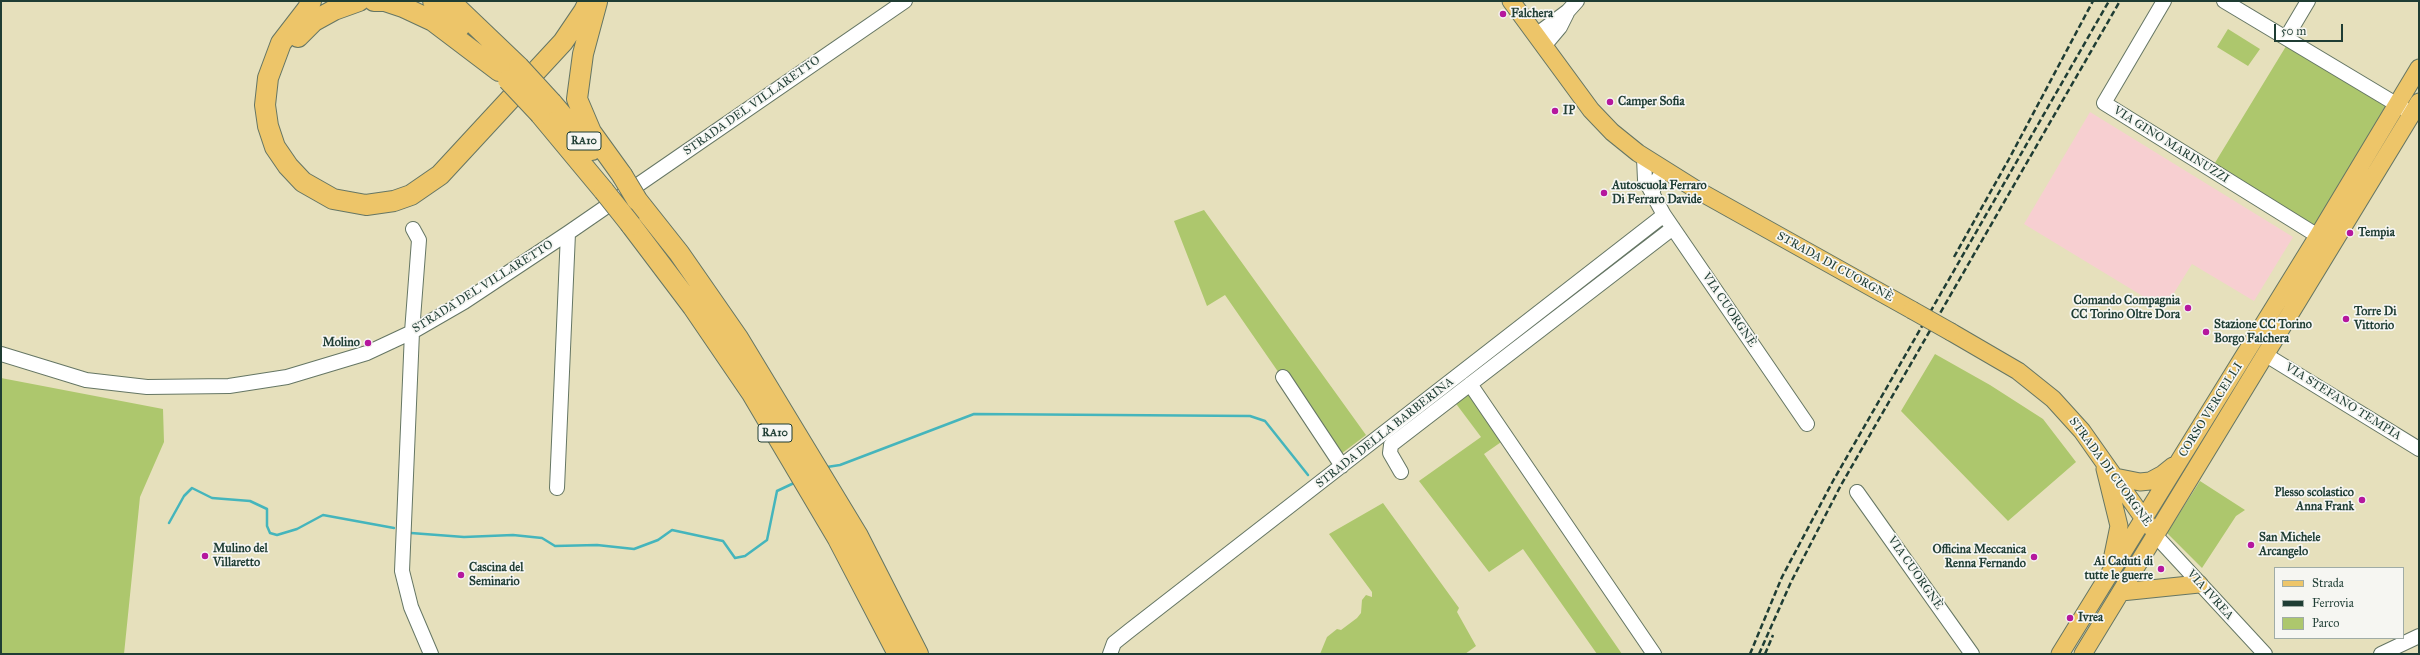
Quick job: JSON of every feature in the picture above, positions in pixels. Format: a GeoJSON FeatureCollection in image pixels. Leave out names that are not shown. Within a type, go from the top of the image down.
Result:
{"type":"FeatureCollection","features":[{"type":"Feature","properties":{"kind":"highway"},"geometry":{"type":"LineString","coordinates":[[311,1],[308,8],[281,43],[268,78],[268,90],[265,105],[268,126],[275,147],[288,166],[303,182],[333,199],[366,205],[394,201],[420,190],[449,166],[562,42],[589,1]]}},
{"type":"Feature","properties":{"kind":"highway"},"geometry":{"type":"LineString","coordinates":[[268,90],[284,54],[314,21],[334,10],[359,1]]}},
{"type":"Feature","properties":{"kind":"highway"},"geometry":{"type":"LineString","coordinates":[[374,1],[384,1],[403,7],[433,21],[509,73]]}},
{"type":"Feature","properties":{"kind":"highway","name":"RA10"},"geometry":{"type":"LineString","coordinates":[[433,1],[546,108],[615,181],[642,207],[679,253],[738,338],[858,536],[918,654]]}},
{"type":"Feature","properties":{"kind":"highway","name":"RA10"},"geometry":{"type":"LineString","coordinates":[[450,1],[509,73]]}},
{"type":"Feature","properties":{"kind":"highway"},"geometry":{"type":"LineString","coordinates":[[597,1],[583,54],[577,98],[591,132],[615,181]]}},
{"type":"Feature","properties":{"kind":"highway","name":"RA10"},"geometry":{"type":"LineString","coordinates":[[615,181],[631,225],[693,307],[751,392],[838,539],[898,654]]}},
{"type":"Feature","properties":{"kind":"main road","name":"STRADA DI CUORGNÈ"},"geometry":{"type":"LineString","coordinates":[[1511,1],[1601,121],[1644,158],[1952,332],[2035,383],[2071,418],[2156,536]]}},
{"type":"Feature","properties":{"kind":"main road","name":"CORSO VERCELLI"},"geometry":{"type":"LineString","coordinates":[[2060,654],[2318,236],[2419,68]]}},
{"type":"Feature","properties":{"kind":"main road","name":"CORSO VERCELLI"},"geometry":{"type":"LineString","coordinates":[[2083,654],[2415,108]]}},
{"type":"Feature","properties":{"kind":"main road"},"geometry":{"type":"LineString","coordinates":[[2115,478],[2140,482],[2156,479],[2180,459]]}},
{"type":"Feature","properties":{"kind":"main road"},"geometry":{"type":"LineString","coordinates":[[2103,462],[2119,526],[2117,544],[2105,582]]}},
{"type":"Feature","properties":{"kind":"main road"},"geometry":{"type":"LineString","coordinates":[[2121,592],[2199,584]]}},
{"type":"Feature","properties":{"kind":"street","name":"STRADA DEL VILLARETTO"},"geometry":{"type":"LineString","coordinates":[[1,354],[86,380],[147,387],[229,386],[287,377],[322,368],[366,353],[412,332],[464,302],[568,233],[905,1]]}},
{"type":"Feature","properties":{"kind":"street","name":"VIA GINO MARINUZZI"},"geometry":{"type":"LineString","coordinates":[[2164,1],[2104,103],[2318,236]]}},
{"type":"Feature","properties":{"kind":"street","name":"CORSO VERCELLI"},"geometry":{"type":"LineString","coordinates":[[2224,1],[2396,104],[2415,108]]}},
{"type":"Feature","properties":{"kind":"street"},"geometry":{"type":"LineString","coordinates":[[2286,38],[2308,1]]}},
{"type":"Feature","properties":{"kind":"street"},"geometry":{"type":"LineString","coordinates":[[1540,41],[1572,6]]}},
{"type":"Feature","properties":{"kind":"street","name":"VIA CUORGNÈ"},"geometry":{"type":"LineString","coordinates":[[1644,158],[1644,176],[1652,195],[1664,215],[1807,424]]}},
{"type":"Feature","properties":{"kind":"street"},"geometry":{"type":"LineString","coordinates":[[1652,195],[1655,183],[1664,170]]}},
{"type":"Feature","properties":{"kind":"street","name":"STRADA DELLA BARBERINA"},"geometry":{"type":"LineString","coordinates":[[1110,654],[1114,643],[1664,215]]}},
{"type":"Feature","properties":{"kind":"street","name":"STRADA DELLA BARBERINA"},"geometry":{"type":"LineString","coordinates":[[1401,472],[1390,453],[1391,445],[1673,228]]}},
{"type":"Feature","properties":{"kind":"street"},"geometry":{"type":"LineString","coordinates":[[413,229],[419,240],[412,332],[402,571],[411,607],[431,654]]}},
{"type":"Feature","properties":{"kind":"street"},"geometry":{"type":"LineString","coordinates":[[557,488],[568,233]]}},
{"type":"Feature","properties":{"kind":"street","name":"VIA STEFANO TEMPIA"},"geometry":{"type":"LineString","coordinates":[[2266,355],[2419,449]]}},
{"type":"Feature","properties":{"kind":"street"},"geometry":{"type":"LineString","coordinates":[[1283,377],[1342,466]]}},
{"type":"Feature","properties":{"kind":"street","name":"STRADA DELLA BARBERINA"},"geometry":{"type":"LineString","coordinates":[[1470,384],[1654,654]]}},
{"type":"Feature","properties":{"kind":"street","name":"VIA CUORGNÈ"},"geometry":{"type":"LineString","coordinates":[[1857,492],[1972,654]]}},
{"type":"Feature","properties":{"kind":"street","name":"VIA IVREA"},"geometry":{"type":"LineString","coordinates":[[2156,536],[2265,654]]}},
{"type":"Feature","properties":{"kind":"street"},"geometry":{"type":"LineString","coordinates":[[2381,654],[2419,636]]}},
{"type":"Feature","properties":{"kind":"shaded area"},"geometry":{"type":"Polygon","coordinates":[[[2090,112],[2293,237],[2254,301],[2192,264],[2164,309],[2024,224],[2090,112]]]}},
{"type":"Feature","properties":{"kind":"green space"},"geometry":{"type":"Polygon","coordinates":[[[2228,29],[2260,49],[2248,66],[2217,47],[2228,29]]]}},
{"type":"Feature","properties":{"kind":"green space"},"geometry":{"type":"Polygon","coordinates":[[[2288,43],[2391,105],[2316,228],[2213,166],[2288,43]]]}},
{"type":"Feature","properties":{"kind":"green space"},"geometry":{"type":"Polygon","coordinates":[[[1204,210],[1366,435],[1337,457],[1225,295],[1207,306],[1174,221],[1204,210]]]}},
{"type":"Feature","properties":{"kind":"green space"},"geometry":{"type":"Polygon","coordinates":[[[1935,354],[1990,385],[2043,419],[2076,462],[2008,521],[1901,411],[1935,354]]]}},
{"type":"Feature","properties":{"kind":"green space"},"geometry":{"type":"Polygon","coordinates":[[[1,378],[163,409],[164,442],[140,497],[124,654],[1,654],[1,378]]]}},
{"type":"Feature","properties":{"kind":"green space"},"geometry":{"type":"Polygon","coordinates":[[[1468,390],[1504,440],[1484,454],[1622,654],[1597,654],[1523,549],[1489,572],[1419,481],[1481,437],[1454,401],[1468,390]]]}},
{"type":"Feature","properties":{"kind":"green space"},"geometry":{"type":"Polygon","coordinates":[[[2200,481],[2245,510],[2236,516],[2202,568],[2167,533],[2200,481]]]}},
{"type":"Feature","properties":{"kind":"green space"},"geometry":{"type":"Polygon","coordinates":[[[1383,503],[1459,608],[1457,612],[1476,646],[1465,654],[1320,654],[1327,637],[1337,629],[1341,630],[1357,618],[1361,613],[1362,600],[1366,595],[1372,597],[1372,592],[1329,534],[1383,503]]]}},
{"type":"Feature","properties":{"kind":"waterway"},"geometry":{"type":"LineString","coordinates":[[827,467],[840,465],[974,414],[1250,416],[1265,421],[1308,475]]}},
{"type":"Feature","properties":{"kind":"waterway"},"geometry":{"type":"LineString","coordinates":[[411,533],[464,537],[513,535],[542,538],[555,546],[597,545],[634,549],[658,540],[672,530],[723,541],[735,558],[745,556],[767,540],[777,491],[794,483]]}},
{"type":"Feature","properties":{"kind":"waterway"},"geometry":{"type":"LineString","coordinates":[[169,523],[184,496],[192,488],[212,498],[250,501],[267,509],[267,526],[270,533],[277,535],[297,529],[323,515],[394,528]]}},
{"type":"Feature","properties":{"kind":"railway"},"geometry":{"type":"LineString","coordinates":[[1954,257],[2009,159],[2093,1]]}},
{"type":"Feature","properties":{"kind":"railway"},"geometry":{"type":"LineString","coordinates":[[1750,654],[1782,577],[1833,481],[2109,1]]}},
{"type":"Feature","properties":{"kind":"railway"},"geometry":{"type":"LineString","coordinates":[[1759,654],[1791,582],[1841,485],[2120,1]]}},
{"type":"Feature","properties":{"kind":"railway"},"geometry":{"type":"LineString","coordinates":[[1765,654],[1773,635]]}},
{"type":"Feature","properties":{"kind":"place","name":"Falchera"},"geometry":{"type":"Point","coordinates":[1503,14]}},
{"type":"Feature","properties":{"kind":"place","name":"Camper Sofia"},"geometry":{"type":"Point","coordinates":[1610,102]}},
{"type":"Feature","properties":{"kind":"place","name":"IP"},"geometry":{"type":"Point","coordinates":[1555,111]}},
{"type":"Feature","properties":{"kind":"place","name":"Autoscuola Ferraro Di Ferraro Davide"},"geometry":{"type":"Point","coordinates":[1604,193]}},
{"type":"Feature","properties":{"kind":"place","name":"Tempia"},"geometry":{"type":"Point","coordinates":[2350,233]}},
{"type":"Feature","properties":{"kind":"place","name":"Comando Compagnia CC Torino Oltre Dora"},"geometry":{"type":"Point","coordinates":[2188,308]}},
{"type":"Feature","properties":{"kind":"place","name":"Torre Di Vittorio"},"geometry":{"type":"Point","coordinates":[2346,319]}},
{"type":"Feature","properties":{"kind":"place","name":"Stazione CC Torino Borgo Falchera"},"geometry":{"type":"Point","coordinates":[2206,332]}},
{"type":"Feature","properties":{"kind":"place","name":"Molino"},"geometry":{"type":"Point","coordinates":[368,343]}},
{"type":"Feature","properties":{"kind":"place","name":"Plesso scolastico Anna Frank"},"geometry":{"type":"Point","coordinates":[2362,500]}},
{"type":"Feature","properties":{"kind":"place","name":"San Michele Arcangelo"},"geometry":{"type":"Point","coordinates":[2251,545]}},
{"type":"Feature","properties":{"kind":"place","name":"Mulino del Villaretto"},"geometry":{"type":"Point","coordinates":[205,556]}},
{"type":"Feature","properties":{"kind":"place","name":"Officina Meccanica Renna Fernando"},"geometry":{"type":"Point","coordinates":[2034,557]}},
{"type":"Feature","properties":{"kind":"place","name":"Ai Caduti di tutte le guerre"},"geometry":{"type":"Point","coordinates":[2161,569]}},
{"type":"Feature","properties":{"kind":"place","name":"Cascina del Seminario"},"geometry":{"type":"Point","coordinates":[461,575]}},
{"type":"Feature","properties":{"kind":"place","name":"Ivrea"},"geometry":{"type":"Point","coordinates":[2070,618]}}]}
